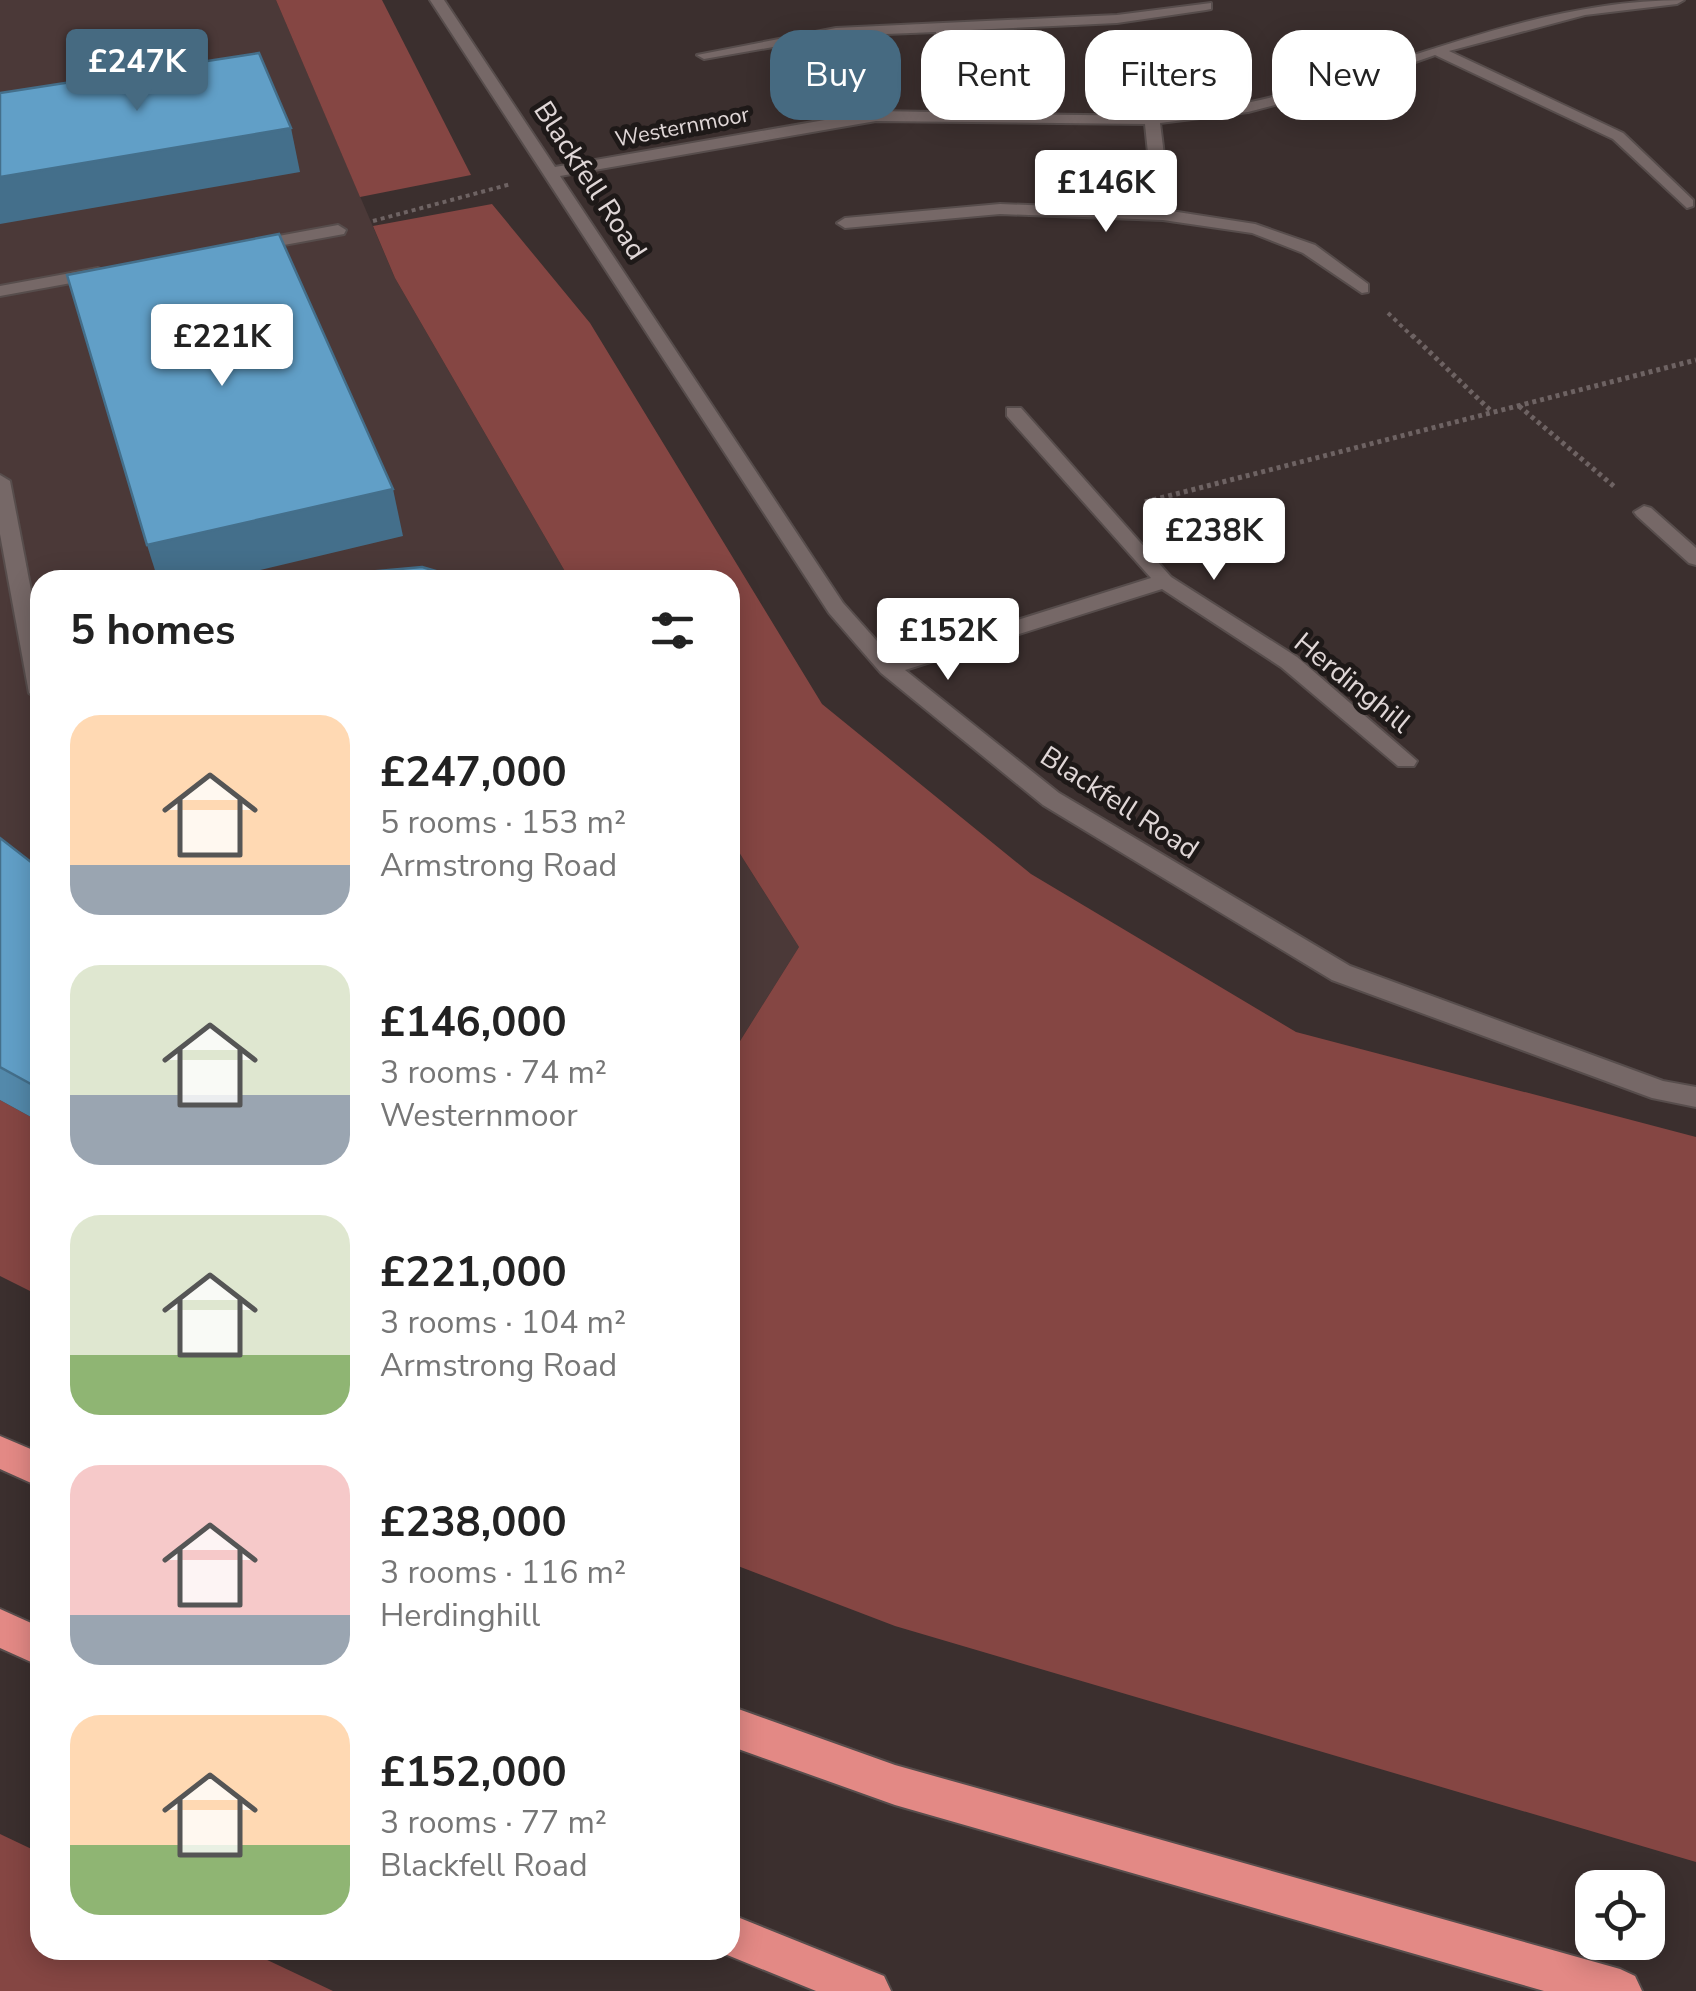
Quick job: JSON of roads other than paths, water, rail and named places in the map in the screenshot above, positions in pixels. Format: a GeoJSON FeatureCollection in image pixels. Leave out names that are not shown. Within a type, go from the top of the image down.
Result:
{"type":"FeatureCollection","features":[{"type":"Feature","properties":{"kind":"highway"},"geometry":{"type":"LineString","coordinates":[[0,1452],[30,1466]]}},
{"type":"Feature","properties":{"kind":"highway"},"geometry":{"type":"LineString","coordinates":[[0,1628],[30,1642]]}},
{"type":"Feature","properties":{"kind":"highway"},"geometry":{"type":"LineString","coordinates":[[740,1730],[895,1785],[1620,1991]]}},
{"type":"Feature","properties":{"kind":"highway"},"geometry":{"type":"LineString","coordinates":[[740,1939],[869,1991]]}},
{"type":"Feature","properties":{"kind":"street","name":"Blackfell Road"},"geometry":{"type":"LineString","coordinates":[[437,0],[836,608],[889,668],[1051,799],[1341,973],[1662,1091],[1696,1096]]}},
{"type":"Feature","properties":{"kind":"street"},"geometry":{"type":"LineString","coordinates":[[1568,0],[1585,12]]}},
{"type":"Feature","properties":{"kind":"street","name":"Westernmoor"},"geometry":{"type":"LineString","coordinates":[[1252,106],[1342,82],[1436,50],[1585,12],[1677,0]]}},
{"type":"Feature","properties":{"kind":"street"},"geometry":{"type":"LineString","coordinates":[[704,56],[836,32],[1117,19],[1206,6]]}},
{"type":"Feature","properties":{"kind":"street"},"geometry":{"type":"LineString","coordinates":[[1436,50],[1618,136],[1686,203]]}},
{"type":"Feature","properties":{"kind":"street","name":"Westernmoor"},"geometry":{"type":"LineString","coordinates":[[550,173],[800,126],[921,115]]}},
{"type":"Feature","properties":{"kind":"street"},"geometry":{"type":"LineString","coordinates":[[1152,120],[1163,215]]}},
{"type":"Feature","properties":{"kind":"street"},"geometry":{"type":"LineString","coordinates":[[845,223],[1000,210],[1163,215],[1255,229],[1308,249],[1362,288]]}},
{"type":"Feature","properties":{"kind":"street"},"geometry":{"type":"LineString","coordinates":[[226,250],[338,230]]}},
{"type":"Feature","properties":{"kind":"street"},"geometry":{"type":"LineString","coordinates":[[0,291],[113,270]]}},
{"type":"Feature","properties":{"kind":"street","name":"Herdinghill"},"geometry":{"type":"LineString","coordinates":[[1014,412],[1164,581],[1289,662],[1406,761]]}},
{"type":"Feature","properties":{"kind":"street"},"geometry":{"type":"LineString","coordinates":[[0,481],[30,640]]}},
{"type":"Feature","properties":{"kind":"street"},"geometry":{"type":"LineString","coordinates":[[1644,512],[1696,559]]}},
{"type":"Feature","properties":{"kind":"street"},"geometry":{"type":"LineString","coordinates":[[889,668],[1164,581]]}}]}
